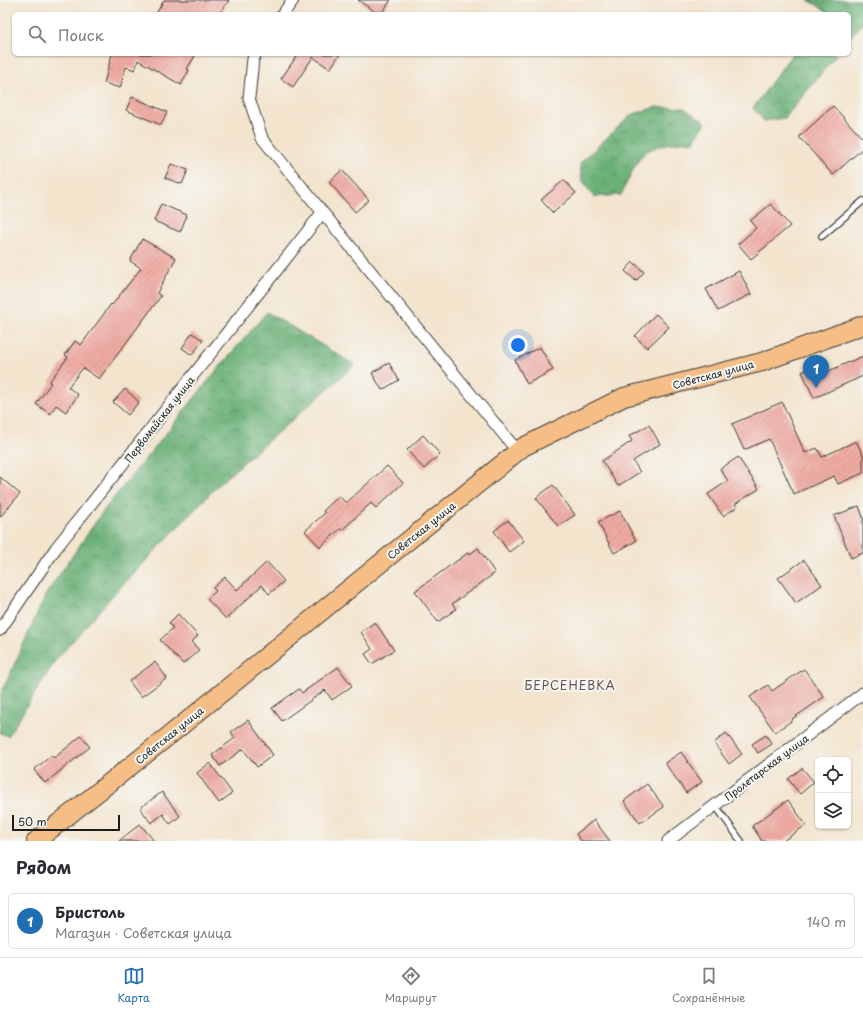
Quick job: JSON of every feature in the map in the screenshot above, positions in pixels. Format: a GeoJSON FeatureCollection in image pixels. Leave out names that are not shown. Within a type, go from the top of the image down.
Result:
{"type":"FeatureCollection","features":[{"type":"Feature","properties":{"kind":"main road","name":"Советская улица"},"geometry":{"type":"LineString","coordinates":[[36,841],[176,730],[523,447],[624,397],[762,362],[863,325]]}},
{"type":"Feature","properties":{"kind":"street"},"geometry":{"type":"LineString","coordinates":[[284,12],[293,0]]}},
{"type":"Feature","properties":{"kind":"street"},"geometry":{"type":"LineString","coordinates":[[255,56],[253,59],[248,98],[262,138],[518,452]]}},
{"type":"Feature","properties":{"kind":"street","name":"Первомайская улица"},"geometry":{"type":"LineString","coordinates":[[0,630],[56,548],[322,213]]}},
{"type":"Feature","properties":{"kind":"street","name":"Пролетарская улица"},"geometry":{"type":"LineString","coordinates":[[668,841],[863,693]]}},
{"type":"Feature","properties":{"kind":"lane"},"geometry":{"type":"LineString","coordinates":[[822,236],[863,201]]}},
{"type":"Feature","properties":{"kind":"lane"},"geometry":{"type":"LineString","coordinates":[[715,805],[741,841]]}},
{"type":"Feature","properties":{"kind":"green space"},"geometry":{"type":"Polygon","coordinates":[[[808,0],[863,0],[863,22],[851,37],[851,12],[826,12],[827,11],[808,0]]]}},
{"type":"Feature","properties":{"kind":"green space"},"geometry":{"type":"Polygon","coordinates":[[[791,56],[835,56],[785,118],[764,121],[753,108],[791,56]]]}},
{"type":"Feature","properties":{"kind":"green space"},"geometry":{"type":"Polygon","coordinates":[[[655,107],[684,108],[706,123],[694,141],[663,145],[646,152],[635,166],[621,195],[594,197],[582,181],[580,163],[631,115],[655,107]]]}},
{"type":"Feature","properties":{"kind":"green space"},"geometry":{"type":"Polygon","coordinates":[[[267,312],[355,365],[220,483],[114,594],[55,661],[8,736],[0,733],[0,696],[46,594],[104,510],[217,370],[267,312]]]}},
{"type":"Feature","properties":{"kind":"building"},"geometry":{"type":"Polygon","coordinates":[[[164,0],[229,0],[220,12],[157,12],[164,0]]]}},
{"type":"Feature","properties":{"kind":"building"},"geometry":{"type":"Polygon","coordinates":[[[358,0],[391,0],[382,12],[375,12],[358,0]]]}},
{"type":"Feature","properties":{"kind":"building"},"geometry":{"type":"Polygon","coordinates":[[[111,56],[195,56],[187,69],[189,70],[181,85],[138,60],[135,70],[126,67],[120,88],[104,83],[111,56]]]}},
{"type":"Feature","properties":{"kind":"building"},"geometry":{"type":"Polygon","coordinates":[[[297,56],[339,56],[330,69],[313,57],[293,87],[281,79],[297,56]]]}},
{"type":"Feature","properties":{"kind":"building"},"geometry":{"type":"Polygon","coordinates":[[[132,97],[167,112],[161,125],[126,110],[132,97]]]}},
{"type":"Feature","properties":{"kind":"building"},"geometry":{"type":"Polygon","coordinates":[[[833,106],[863,139],[863,148],[833,175],[799,137],[833,106]]]}},
{"type":"Feature","properties":{"kind":"building"},"geometry":{"type":"Polygon","coordinates":[[[171,164],[188,170],[182,184],[165,178],[171,164]]]}},
{"type":"Feature","properties":{"kind":"building"},"geometry":{"type":"Polygon","coordinates":[[[342,170],[369,200],[355,212],[329,182],[342,170]]]}},
{"type":"Feature","properties":{"kind":"building"},"geometry":{"type":"Polygon","coordinates":[[[564,180],[576,193],[553,213],[541,200],[564,180]]]}},
{"type":"Feature","properties":{"kind":"building"},"geometry":{"type":"Polygon","coordinates":[[[161,204],[187,215],[180,232],[154,221],[161,204]]]}},
{"type":"Feature","properties":{"kind":"building"},"geometry":{"type":"Polygon","coordinates":[[[771,204],[790,226],[751,259],[738,244],[756,228],[750,221],[771,204]]]}},
{"type":"Feature","properties":{"kind":"building"},"geometry":{"type":"Polygon","coordinates":[[[142,239],[176,258],[157,293],[161,296],[99,379],[83,368],[68,387],[78,395],[66,412],[56,405],[50,414],[36,404],[51,383],[49,382],[68,357],[65,355],[75,341],[81,345],[111,304],[112,305],[141,268],[130,261],[142,239]]]}},
{"type":"Feature","properties":{"kind":"building"},"geometry":{"type":"Polygon","coordinates":[[[633,262],[644,272],[636,281],[625,271],[633,262]]]}},
{"type":"Feature","properties":{"kind":"building"},"geometry":{"type":"Polygon","coordinates":[[[739,271],[751,294],[718,311],[706,289],[739,271]]]}},
{"type":"Feature","properties":{"kind":"building"},"geometry":{"type":"Polygon","coordinates":[[[656,314],[669,327],[647,348],[635,336],[656,314]]]}},
{"type":"Feature","properties":{"kind":"building"},"geometry":{"type":"Polygon","coordinates":[[[192,333],[203,340],[192,355],[182,348],[192,333]]]}},
{"type":"Feature","properties":{"kind":"building"},"geometry":{"type":"Polygon","coordinates":[[[540,347],[553,370],[527,384],[515,360],[540,347]]]}},
{"type":"Feature","properties":{"kind":"building"},"geometry":{"type":"Polygon","coordinates":[[[863,356],[863,376],[814,398],[802,372],[818,364],[822,374],[863,356]]]}},
{"type":"Feature","properties":{"kind":"building"},"geometry":{"type":"Polygon","coordinates":[[[389,363],[399,380],[382,390],[372,373],[389,363]]]}},
{"type":"Feature","properties":{"kind":"building"},"geometry":{"type":"Polygon","coordinates":[[[125,389],[139,402],[128,415],[113,402],[125,389]]]}},
{"type":"Feature","properties":{"kind":"building"},"geometry":{"type":"Polygon","coordinates":[[[782,402],[805,453],[817,448],[822,457],[856,441],[863,455],[863,473],[838,484],[834,476],[794,494],[769,439],[744,450],[732,424],[782,402]]]}},
{"type":"Feature","properties":{"kind":"building"},"geometry":{"type":"Polygon","coordinates":[[[649,425],[660,444],[633,461],[640,472],[618,486],[602,461],[632,441],[629,436],[649,425]]]}},
{"type":"Feature","properties":{"kind":"building"},"geometry":{"type":"Polygon","coordinates":[[[423,435],[440,454],[424,469],[407,450],[423,435]]]}},
{"type":"Feature","properties":{"kind":"building"},"geometry":{"type":"Polygon","coordinates":[[[738,457],[759,489],[735,504],[737,507],[723,516],[708,494],[728,481],[720,469],[738,457]]]}},
{"type":"Feature","properties":{"kind":"building"},"geometry":{"type":"Polygon","coordinates":[[[387,466],[403,483],[376,508],[371,503],[342,530],[340,529],[320,547],[305,531],[325,513],[323,511],[339,496],[346,503],[387,466]]]}},
{"type":"Feature","properties":{"kind":"building"},"geometry":{"type":"Polygon","coordinates":[[[0,477],[20,494],[0,517],[0,477]]]}},
{"type":"Feature","properties":{"kind":"building"},"geometry":{"type":"Polygon","coordinates":[[[553,485],[575,515],[558,526],[536,498],[553,485]]]}},
{"type":"Feature","properties":{"kind":"building"},"geometry":{"type":"Polygon","coordinates":[[[859,506],[863,517],[863,553],[851,558],[834,516],[859,506]]]}},
{"type":"Feature","properties":{"kind":"building"},"geometry":{"type":"Polygon","coordinates":[[[620,511],[636,541],[614,553],[598,522],[620,511]]]}},
{"type":"Feature","properties":{"kind":"building"},"geometry":{"type":"Polygon","coordinates":[[[508,520],[524,541],[509,552],[494,531],[508,520]]]}},
{"type":"Feature","properties":{"kind":"building"},"geometry":{"type":"Polygon","coordinates":[[[478,548],[495,573],[452,604],[456,609],[438,622],[415,591],[469,552],[470,554],[478,548]]]}},
{"type":"Feature","properties":{"kind":"building"},"geometry":{"type":"Polygon","coordinates":[[[804,560],[822,585],[796,603],[778,578],[804,560]]]}},
{"type":"Feature","properties":{"kind":"building"},"geometry":{"type":"Polygon","coordinates":[[[267,562],[284,581],[269,594],[262,585],[226,619],[207,599],[216,591],[213,588],[225,577],[237,590],[267,562]]]}},
{"type":"Feature","properties":{"kind":"building"},"geometry":{"type":"Polygon","coordinates":[[[178,614],[198,636],[191,642],[199,650],[183,664],[160,640],[173,628],[169,623],[178,614]]]}},
{"type":"Feature","properties":{"kind":"building"},"geometry":{"type":"Polygon","coordinates":[[[375,622],[394,650],[372,664],[365,654],[372,649],[361,632],[375,622]]]}},
{"type":"Feature","properties":{"kind":"building"},"geometry":{"type":"Polygon","coordinates":[[[155,662],[167,678],[141,697],[129,681],[155,662]]]}},
{"type":"Feature","properties":{"kind":"building"},"geometry":{"type":"Polygon","coordinates":[[[338,667],[352,686],[332,700],[325,690],[282,721],[272,708],[299,689],[302,693],[338,667]]]}},
{"type":"Feature","properties":{"kind":"building"},"geometry":{"type":"Polygon","coordinates":[[[804,669],[824,697],[775,732],[750,697],[768,685],[772,691],[804,669]]]}},
{"type":"Feature","properties":{"kind":"building"},"geometry":{"type":"Polygon","coordinates":[[[248,720],[273,755],[257,767],[243,749],[220,766],[212,755],[235,738],[231,732],[248,720]]]}},
{"type":"Feature","properties":{"kind":"building"},"geometry":{"type":"Polygon","coordinates":[[[726,733],[742,754],[729,764],[714,743],[726,733]]]}},
{"type":"Feature","properties":{"kind":"building"},"geometry":{"type":"Polygon","coordinates":[[[766,735],[772,744],[758,753],[752,744],[766,735]]]}},
{"type":"Feature","properties":{"kind":"building"},"geometry":{"type":"Polygon","coordinates":[[[81,736],[90,747],[45,783],[34,770],[52,755],[54,758],[81,736]]]}},
{"type":"Feature","properties":{"kind":"building"},"geometry":{"type":"Polygon","coordinates":[[[681,752],[702,782],[686,793],[665,763],[681,752]]]}},
{"type":"Feature","properties":{"kind":"building"},"geometry":{"type":"Polygon","coordinates":[[[210,763],[232,793],[219,803],[197,773],[210,763]]]}},
{"type":"Feature","properties":{"kind":"building"},"geometry":{"type":"Polygon","coordinates":[[[802,768],[814,782],[800,794],[788,779],[802,768]]]}},
{"type":"Feature","properties":{"kind":"building"},"geometry":{"type":"Polygon","coordinates":[[[647,784],[664,807],[640,823],[624,801],[647,784]]]}},
{"type":"Feature","properties":{"kind":"building"},"geometry":{"type":"Polygon","coordinates":[[[162,792],[180,816],[170,824],[163,814],[151,823],[140,808],[162,792]]]}},
{"type":"Feature","properties":{"kind":"building"},"geometry":{"type":"Polygon","coordinates":[[[788,800],[806,825],[783,841],[762,841],[752,826],[788,800]]]}},
{"type":"Feature","properties":{"kind":"building"},"geometry":{"type":"Polygon","coordinates":[[[594,820],[610,841],[581,841],[576,834],[594,820]]]}},
{"type":"Feature","properties":{"kind":"building"},"geometry":{"type":"Polygon","coordinates":[[[140,824],[154,841],[119,841],[140,824]]]}},
{"type":"Feature","properties":{"kind":"place","name":"Бристоль"},"geometry":{"type":"Point","coordinates":[816,388]}},
{"type":"Feature","properties":{"kind":"district","name":"БЕРСЕНЕВКА"},"geometry":{"type":"Point","coordinates":[570,685]}}]}
